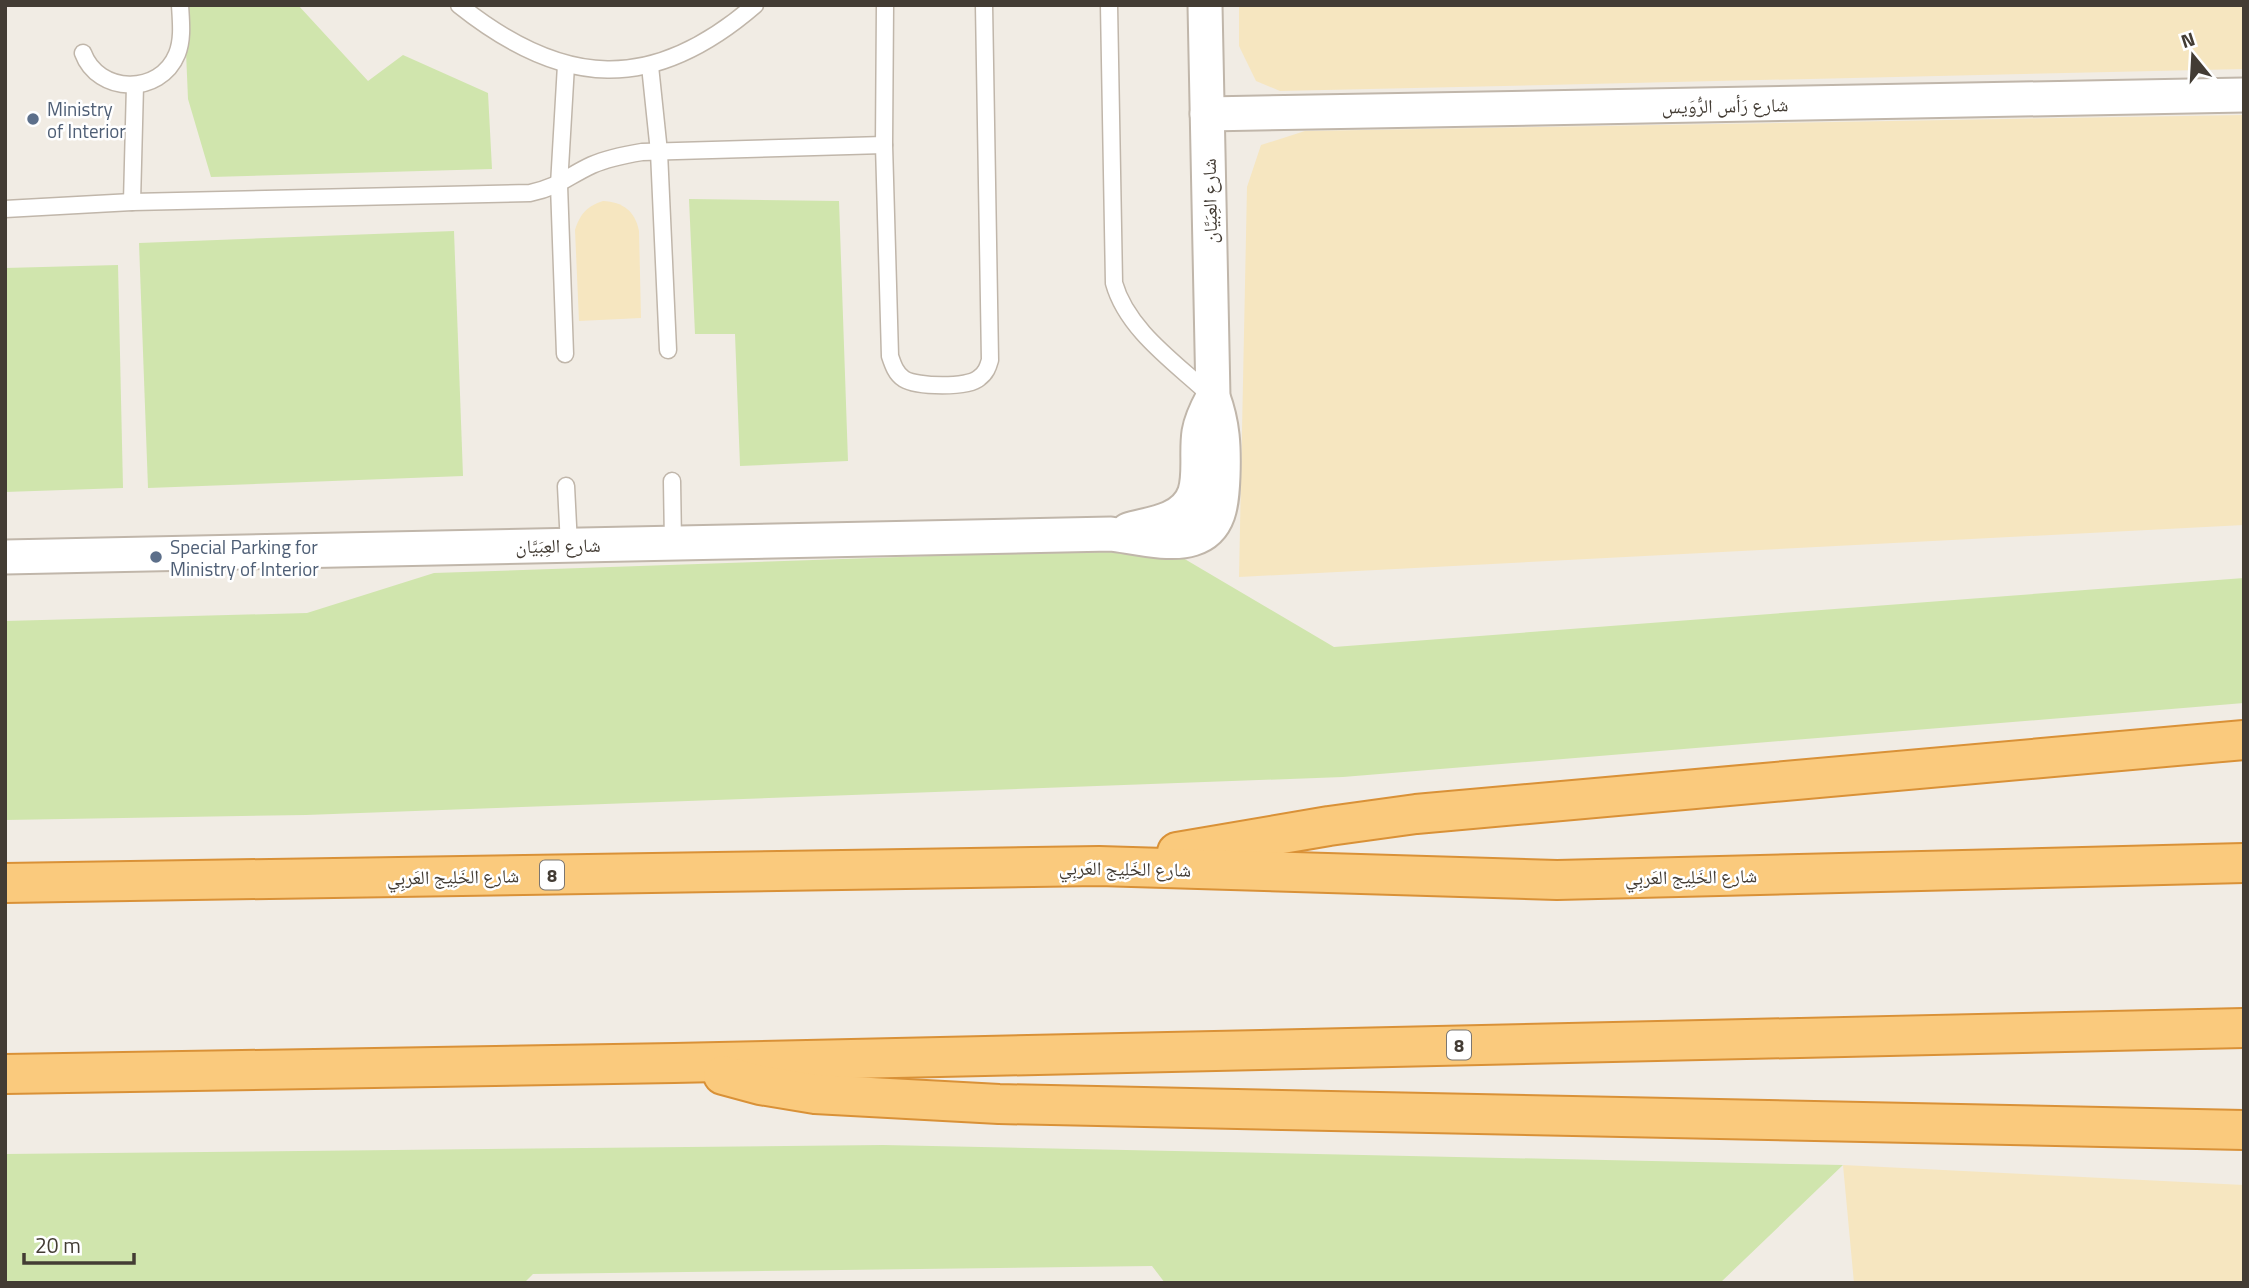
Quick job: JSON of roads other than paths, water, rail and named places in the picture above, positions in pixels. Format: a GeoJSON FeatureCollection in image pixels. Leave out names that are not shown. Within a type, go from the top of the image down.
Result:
{"type":"FeatureCollection","features":[{"type":"Feature","properties":{"kind":"highway"},"geometry":{"type":"LineString","coordinates":[[1099,866],[1329,826],[1416,814],[2244,740]]}},
{"type":"Feature","properties":{"kind":"highway","name":"شارع الخَلِيج العَربِي"},"geometry":{"type":"LineString","coordinates":[[5,883],[1099,866],[1557,880],[2244,863]]}},
{"type":"Feature","properties":{"kind":"highway","name":"8"},"geometry":{"type":"LineString","coordinates":[[5,1074],[674,1063],[2244,1028]]}},
{"type":"Feature","properties":{"kind":"highway"},"geometry":{"type":"LineString","coordinates":[[674,1063],[760,1085],[815,1094],[986,1103],[2244,1130]]}},
{"type":"Feature","properties":{"kind":"street","name":"شارع العِبَيَّان"},"geometry":{"type":"LineString","coordinates":[[5,557],[1111,534],[1172,518],[1190,501],[1197,489],[1199,432],[1213,397],[1205,5]]}},
{"type":"Feature","properties":{"kind":"street","name":"شارع رَأس الرُّوَيس"},"geometry":{"type":"LineString","coordinates":[[1207,114],[2244,95]]}},
{"type":"Feature","properties":{"kind":"lane"},"geometry":{"type":"LineString","coordinates":[[83,53],[88,65],[101,77],[117,84],[135,85],[152,80],[166,71],[176,56],[181,39],[180,5]]}},
{"type":"Feature","properties":{"kind":"lane"},"geometry":{"type":"LineString","coordinates":[[459,5],[488,28],[527,50],[566,65],[592,70],[650,66],[694,48],[731,26],[755,5]]}},
{"type":"Feature","properties":{"kind":"lane"},"geometry":{"type":"LineString","coordinates":[[885,5],[884,145],[890,356],[894,369],[903,378],[915,383],[967,385],[978,380],[986,371],[990,360],[984,5]]}},
{"type":"Feature","properties":{"kind":"lane"},"geometry":{"type":"LineString","coordinates":[[1110,5],[1114,284],[1118,298],[1133,323],[1213,397]]}},
{"type":"Feature","properties":{"kind":"lane"},"geometry":{"type":"LineString","coordinates":[[565,354],[559,185],[566,65]]}},
{"type":"Feature","properties":{"kind":"lane"},"geometry":{"type":"LineString","coordinates":[[650,66],[659,152],[668,350]]}},
{"type":"Feature","properties":{"kind":"lane"},"geometry":{"type":"LineString","coordinates":[[132,202],[135,85]]}},
{"type":"Feature","properties":{"kind":"lane"},"geometry":{"type":"LineString","coordinates":[[5,209],[132,202],[530,193],[559,185],[577,173],[608,159],[642,152],[884,145]]}},
{"type":"Feature","properties":{"kind":"lane"},"geometry":{"type":"LineString","coordinates":[[671,481],[673,543]]}},
{"type":"Feature","properties":{"kind":"lane"},"geometry":{"type":"LineString","coordinates":[[566,486],[569,545]]}},
{"type":"Feature","properties":{"kind":"place","name":"Ministry of Interior"},"geometry":{"type":"Point","coordinates":[33,119]}},
{"type":"Feature","properties":{"kind":"place","name":"Special Parking for Ministry of Interior"},"geometry":{"type":"Point","coordinates":[156,557]}}]}
